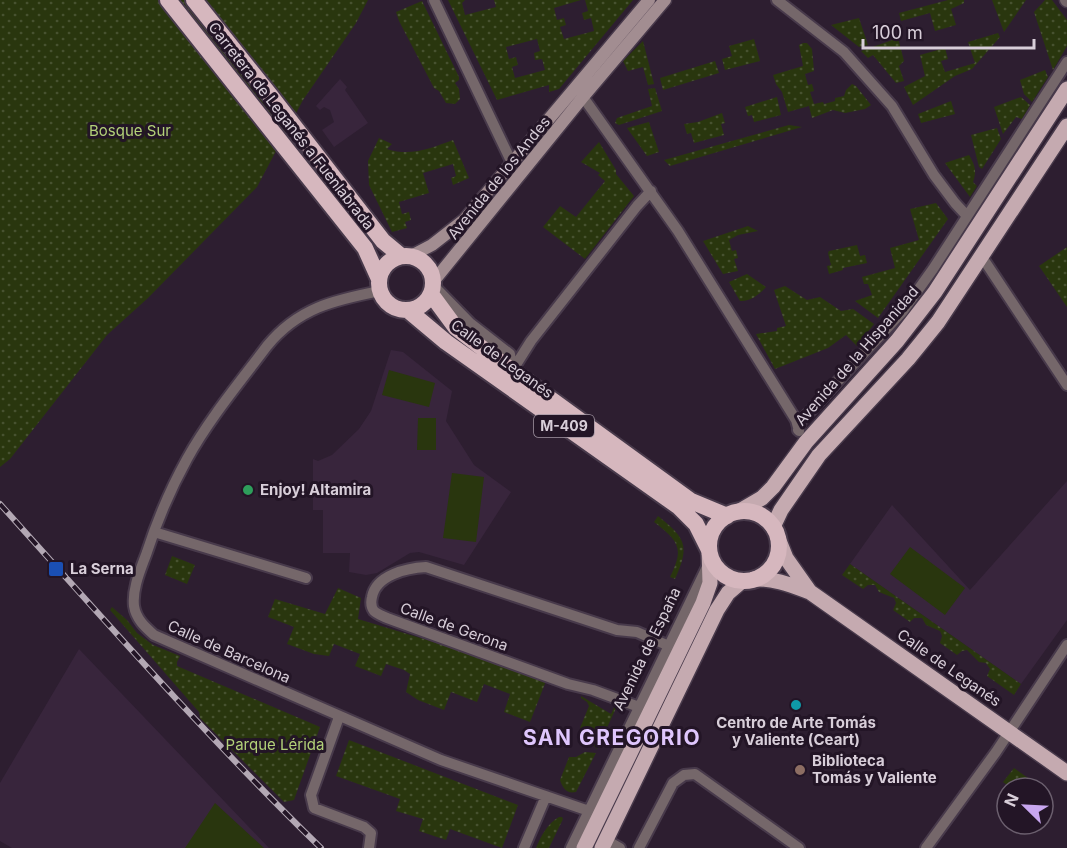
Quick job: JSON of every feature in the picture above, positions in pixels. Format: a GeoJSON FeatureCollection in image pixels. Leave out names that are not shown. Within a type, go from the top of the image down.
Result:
{"type":"FeatureCollection","features":[{"type":"Feature","properties":{"kind":"highway","name":"Carretera de Leganés a Fuenlabrada"},"geometry":{"type":"LineString","coordinates":[[166,0],[365,248],[380,285]]}},
{"type":"Feature","properties":{"kind":"highway","name":"Carretera de Leganés a Fuenlabrada"},"geometry":{"type":"LineString","coordinates":[[194,0],[383,241],[406,256]]}},
{"type":"Feature","properties":{"kind":"highway"},"geometry":{"type":"LineString","coordinates":[[380,285],[383,268],[391,261],[406,256]]}},
{"type":"Feature","properties":{"kind":"highway","name":"M-409"},"geometry":{"type":"LineString","coordinates":[[406,256],[420,260],[427,265],[432,273],[433,287]]}},
{"type":"Feature","properties":{"kind":"highway","name":"M-409"},"geometry":{"type":"LineString","coordinates":[[380,285],[384,299],[391,306],[409,311]]}},
{"type":"Feature","properties":{"kind":"highway"},"geometry":{"type":"LineString","coordinates":[[409,311],[422,306],[433,287]]}},
{"type":"Feature","properties":{"kind":"highway","name":"Calle de Leganés"},"geometry":{"type":"LineString","coordinates":[[433,287],[456,328],[512,371],[691,501],[732,514]]}},
{"type":"Feature","properties":{"kind":"highway","name":"Calle de Leganés"},"geometry":{"type":"LineString","coordinates":[[409,311],[446,342],[667,498],[696,524],[709,557]]}},
{"type":"Feature","properties":{"kind":"highway","name":"M-409"},"geometry":{"type":"LineString","coordinates":[[732,514],[752,512],[764,518],[775,533]]}},
{"type":"Feature","properties":{"kind":"highway"},"geometry":{"type":"LineString","coordinates":[[709,557],[713,530],[732,514]]}},
{"type":"Feature","properties":{"kind":"highway"},"geometry":{"type":"LineString","coordinates":[[748,580],[762,576],[774,563],[779,547],[775,533]]}},
{"type":"Feature","properties":{"kind":"highway","name":"M-409"},"geometry":{"type":"LineString","coordinates":[[709,557],[724,574],[748,580]]}},
{"type":"Feature","properties":{"kind":"main road","name":"Avenida de los Andes"},"geometry":{"type":"LineString","coordinates":[[433,287],[584,90],[649,0]]}},
{"type":"Feature","properties":{"kind":"main road","name":"Avenida de los Andes"},"geometry":{"type":"LineString","coordinates":[[406,256],[453,231],[512,163],[584,90],[665,0]]}},
{"type":"Feature","properties":{"kind":"main road","name":"Avenida de la Hispanidad"},"geometry":{"type":"LineString","coordinates":[[732,514],[762,498],[773,487],[802,436],[897,341],[935,292],[1067,89]]}},
{"type":"Feature","properties":{"kind":"main road"},"geometry":{"type":"LineString","coordinates":[[775,533],[781,510],[819,455],[908,359],[938,322],[1067,126]]}},
{"type":"Feature","properties":{"kind":"main road","name":"Calle de Leganés"},"geometry":{"type":"LineString","coordinates":[[775,533],[786,558],[810,592]]}},
{"type":"Feature","properties":{"kind":"main road","name":"Avenida de España"},"geometry":{"type":"LineString","coordinates":[[584,848],[703,603],[710,583],[709,557]]}},
{"type":"Feature","properties":{"kind":"main road","name":"Calle de Leganés"},"geometry":{"type":"LineString","coordinates":[[748,580],[766,579],[810,592],[1067,773]]}},
{"type":"Feature","properties":{"kind":"main road"},"geometry":{"type":"LineString","coordinates":[[604,844],[717,610],[728,593],[748,580]]}},
{"type":"Feature","properties":{"kind":"street"},"geometry":{"type":"LineString","coordinates":[[434,0],[512,163]]}},
{"type":"Feature","properties":{"kind":"street"},"geometry":{"type":"LineString","coordinates":[[777,0],[844,52],[892,106],[934,175],[967,216]]}},
{"type":"Feature","properties":{"kind":"street","name":"Avenida de la Hispanidad"},"geometry":{"type":"LineString","coordinates":[[802,436],[801,421],[903,311],[1067,62]]}},
{"type":"Feature","properties":{"kind":"street"},"geometry":{"type":"LineString","coordinates":[[584,90],[678,231],[790,410],[802,436]]}},
{"type":"Feature","properties":{"kind":"street"},"geometry":{"type":"LineString","coordinates":[[512,371],[531,341],[651,191]]}},
{"type":"Feature","properties":{"kind":"street"},"geometry":{"type":"LineString","coordinates":[[982,257],[1067,385]]}},
{"type":"Feature","properties":{"kind":"street","name":"Calle de Barcelona"},"geometry":{"type":"LineString","coordinates":[[380,285],[305,312],[278,333],[214,418],[187,458],[154,532],[135,592],[134,606],[137,617],[143,626],[154,635],[339,717],[441,760],[589,811]]}},
{"type":"Feature","properties":{"kind":"street"},"geometry":{"type":"LineString","coordinates":[[154,532],[306,578]]}},
{"type":"Feature","properties":{"kind":"street","name":"Avenida de España"},"geometry":{"type":"LineString","coordinates":[[571,848],[669,646],[709,557]]}},
{"type":"Feature","properties":{"kind":"street","name":"Calle de Gerona"},"geometry":{"type":"LineString","coordinates":[[639,707],[593,690],[568,684],[387,618],[374,611],[371,602],[373,593],[381,581],[395,573],[426,567],[617,630],[637,632],[669,646]]}},
{"type":"Feature","properties":{"kind":"street"},"geometry":{"type":"LineString","coordinates":[[927,848],[1067,645]]}},
{"type":"Feature","properties":{"kind":"street"},"geometry":{"type":"LineString","coordinates":[[339,717],[311,795],[311,802],[314,808],[364,827],[371,833],[369,848]]}},
{"type":"Feature","properties":{"kind":"street"},"geometry":{"type":"LineString","coordinates":[[639,848],[673,783],[684,775],[695,774],[800,848]]}},
{"type":"Feature","properties":{"kind":"street"},"geometry":{"type":"LineString","coordinates":[[524,848],[546,796]]}},
{"type":"Feature","properties":{"kind":"street"},"geometry":{"type":"LineString","coordinates":[[604,844],[620,848]]}},
{"type":"Feature","properties":{"kind":"shaded area"},"geometry":{"type":"Polygon","coordinates":[[[340,79],[368,123],[334,147],[322,130],[334,122],[330,110],[324,107],[320,110],[316,106],[340,79]]]}},
{"type":"Feature","properties":{"kind":"shaded area"},"geometry":{"type":"Polygon","coordinates":[[[391,350],[403,352],[452,391],[446,421],[474,465],[511,492],[464,565],[419,552],[410,553],[377,573],[366,575],[349,572],[350,553],[323,553],[323,510],[313,510],[313,459],[318,461],[332,455],[359,429],[371,411],[391,350]]]}},
{"type":"Feature","properties":{"kind":"shaded area"},"geometry":{"type":"Polygon","coordinates":[[[1067,481],[1067,620],[1021,684],[850,564],[892,505],[970,590],[1067,481]]]}},
{"type":"Feature","properties":{"kind":"shaded area"},"geometry":{"type":"Polygon","coordinates":[[[79,649],[269,848],[12,848],[0,841],[0,783],[79,649]]]}},
{"type":"Feature","properties":{"kind":"green space","name":"Bosque Sur"},"geometry":{"type":"Polygon","coordinates":[[[0,0],[368,0],[356,23],[303,100],[257,187],[148,298],[107,335],[10,459],[0,467],[0,0]]]}},
{"type":"Feature","properties":{"kind":"green space"},"geometry":{"type":"Polygon","coordinates":[[[448,0],[465,0],[462,3],[465,15],[496,7],[494,0],[581,0],[554,8],[557,20],[564,18],[566,25],[560,27],[564,39],[594,31],[591,18],[584,20],[582,13],[588,11],[585,0],[633,0],[559,89],[549,92],[549,85],[497,100],[448,0]],[[537,39],[506,47],[509,59],[516,57],[518,65],[512,67],[515,78],[545,70],[542,59],[535,60],[534,53],[540,51],[537,39]]]}},
{"type":"Feature","properties":{"kind":"green space"},"geometry":{"type":"Polygon","coordinates":[[[948,0],[964,0],[964,3],[951,9],[956,25],[935,31],[930,13],[901,21],[899,13],[948,0]]]}},
{"type":"Feature","properties":{"kind":"green space"},"geometry":{"type":"Polygon","coordinates":[[[992,0],[1026,0],[1004,32],[992,0]]]}},
{"type":"Feature","properties":{"kind":"green space"},"geometry":{"type":"Polygon","coordinates":[[[1045,0],[1052,0],[1067,20],[1067,46],[1053,70],[1034,12],[1045,0]]]}},
{"type":"Feature","properties":{"kind":"green space"},"geometry":{"type":"Polygon","coordinates":[[[422,1],[459,77],[455,83],[459,89],[460,99],[455,104],[446,103],[439,91],[434,88],[396,12],[422,1]]]}},
{"type":"Feature","properties":{"kind":"green space"},"geometry":{"type":"Polygon","coordinates":[[[859,18],[868,45],[859,47],[831,25],[859,18]]]}},
{"type":"Feature","properties":{"kind":"green space"},"geometry":{"type":"Polygon","coordinates":[[[998,33],[1000,37],[972,69],[955,76],[913,105],[904,87],[925,76],[920,55],[945,48],[948,59],[941,61],[945,72],[975,63],[968,42],[998,33]]]}},
{"type":"Feature","properties":{"kind":"green space"},"geometry":{"type":"Polygon","coordinates":[[[898,38],[904,61],[899,66],[904,81],[896,83],[873,55],[868,58],[861,51],[898,38]]]}},
{"type":"Feature","properties":{"kind":"green space"},"geometry":{"type":"Polygon","coordinates":[[[754,39],[760,61],[725,70],[722,59],[732,56],[729,46],[754,39]]]}},
{"type":"Feature","properties":{"kind":"green space"},"geometry":{"type":"Polygon","coordinates":[[[643,41],[654,84],[648,85],[643,67],[628,71],[623,61],[643,41]]]}},
{"type":"Feature","properties":{"kind":"green space"},"geometry":{"type":"Polygon","coordinates":[[[807,43],[812,49],[814,71],[805,74],[808,85],[812,84],[814,91],[810,92],[814,104],[835,101],[835,98],[844,96],[852,84],[871,105],[865,109],[845,113],[833,110],[812,118],[809,106],[788,112],[782,92],[773,75],[803,66],[799,45],[807,43]]]}},
{"type":"Feature","properties":{"kind":"green space"},"geometry":{"type":"Polygon","coordinates":[[[715,61],[719,73],[663,90],[660,78],[715,61]]]}},
{"type":"Feature","properties":{"kind":"green space"},"geometry":{"type":"Polygon","coordinates":[[[1045,70],[1048,77],[1032,102],[1024,94],[1020,80],[1045,70]]]}},
{"type":"Feature","properties":{"kind":"green space"},"geometry":{"type":"Polygon","coordinates":[[[655,88],[662,111],[619,125],[615,123],[617,118],[652,106],[648,89],[655,88]]]}},
{"type":"Feature","properties":{"kind":"green space"},"geometry":{"type":"Polygon","coordinates":[[[777,97],[781,115],[754,122],[752,115],[748,116],[745,107],[777,97]]]}},
{"type":"Feature","properties":{"kind":"green space"},"geometry":{"type":"Polygon","coordinates":[[[1021,97],[1030,105],[1022,119],[1016,117],[1003,134],[994,107],[1021,97]]]}},
{"type":"Feature","properties":{"kind":"green space"},"geometry":{"type":"Polygon","coordinates":[[[951,101],[955,114],[921,123],[918,114],[951,101]]]}},
{"type":"Feature","properties":{"kind":"green space"},"geometry":{"type":"Polygon","coordinates":[[[722,113],[725,123],[721,124],[724,135],[694,143],[691,133],[687,134],[684,124],[698,122],[722,113]]]}},
{"type":"Feature","properties":{"kind":"green space"},"geometry":{"type":"Polygon","coordinates":[[[649,122],[659,152],[647,156],[627,128],[649,122]]]}},
{"type":"Feature","properties":{"kind":"green space"},"geometry":{"type":"Polygon","coordinates":[[[789,125],[802,127],[670,166],[664,160],[789,125]]]}},
{"type":"Feature","properties":{"kind":"green space"},"geometry":{"type":"Polygon","coordinates":[[[997,128],[1001,139],[982,169],[979,167],[971,135],[997,128]]]}},
{"type":"Feature","properties":{"kind":"green space"},"geometry":{"type":"Polygon","coordinates":[[[379,138],[392,144],[387,149],[404,152],[413,152],[453,140],[469,178],[453,185],[451,178],[456,176],[453,164],[423,173],[429,193],[399,202],[402,214],[409,212],[411,220],[405,222],[407,228],[392,232],[369,185],[368,161],[379,138]]]}},
{"type":"Feature","properties":{"kind":"green space"},"geometry":{"type":"Polygon","coordinates":[[[599,142],[616,170],[616,174],[634,196],[585,259],[543,227],[560,206],[576,217],[605,181],[598,175],[600,173],[581,162],[599,142]]]}},
{"type":"Feature","properties":{"kind":"green space"},"geometry":{"type":"Polygon","coordinates":[[[969,155],[975,168],[973,182],[977,186],[970,197],[945,163],[969,155]]]}},
{"type":"Feature","properties":{"kind":"green space"},"geometry":{"type":"Polygon","coordinates":[[[936,203],[948,219],[878,318],[855,301],[872,295],[868,284],[864,284],[862,277],[895,268],[890,248],[919,240],[910,209],[936,203]]]}},
{"type":"Feature","properties":{"kind":"green space"},"geometry":{"type":"Polygon","coordinates":[[[748,226],[758,231],[738,235],[729,240],[732,251],[736,250],[738,258],[734,259],[738,271],[723,274],[703,241],[748,226]]]}},
{"type":"Feature","properties":{"kind":"green space"},"geometry":{"type":"Polygon","coordinates":[[[857,245],[860,256],[865,255],[867,263],[843,268],[843,270],[829,274],[827,266],[831,265],[829,251],[857,245]]]}},
{"type":"Feature","properties":{"kind":"green space"},"geometry":{"type":"Polygon","coordinates":[[[1067,247],[1067,307],[1039,266],[1067,247]]]}},
{"type":"Feature","properties":{"kind":"green space"},"geometry":{"type":"Polygon","coordinates":[[[747,274],[766,287],[755,297],[740,301],[729,282],[747,274]]]}},
{"type":"Feature","properties":{"kind":"green space"},"geometry":{"type":"Polygon","coordinates":[[[785,286],[807,300],[820,297],[841,311],[853,309],[874,324],[857,346],[846,335],[828,348],[775,369],[756,334],[777,331],[777,328],[786,326],[774,290],[785,286]]]}},
{"type":"Feature","properties":{"kind":"green space"},"geometry":{"type":"Polygon","coordinates":[[[389,370],[435,383],[429,407],[382,395],[389,370]]]}},
{"type":"Feature","properties":{"kind":"green space"},"geometry":{"type":"Polygon","coordinates":[[[418,418],[436,418],[436,450],[417,450],[418,418]]]}},
{"type":"Feature","properties":{"kind":"green space"},"geometry":{"type":"Polygon","coordinates":[[[452,473],[484,477],[476,542],[443,538],[452,473]]]}},
{"type":"Feature","properties":{"kind":"green space"},"geometry":{"type":"Polygon","coordinates":[[[658,516],[675,530],[683,543],[683,558],[675,579],[670,577],[677,558],[677,545],[669,534],[654,522],[658,516]]]}},
{"type":"Feature","properties":{"kind":"green space"},"geometry":{"type":"Polygon","coordinates":[[[910,547],[965,588],[945,615],[890,574],[910,547]]]}},
{"type":"Feature","properties":{"kind":"green space"},"geometry":{"type":"Polygon","coordinates":[[[172,556],[195,565],[187,584],[165,575],[172,556]]]}},
{"type":"Feature","properties":{"kind":"green space"},"geometry":{"type":"Polygon","coordinates":[[[850,564],[1021,684],[1014,695],[987,676],[990,669],[986,663],[979,662],[967,650],[957,655],[940,643],[942,636],[940,631],[926,625],[922,618],[914,618],[910,622],[893,610],[896,603],[894,598],[879,592],[875,585],[868,585],[863,589],[842,575],[850,564]]]}},
{"type":"Feature","properties":{"kind":"green space"},"geometry":{"type":"Polygon","coordinates":[[[338,588],[361,598],[358,619],[546,681],[530,722],[504,712],[510,694],[484,684],[477,702],[451,692],[444,710],[418,700],[406,692],[410,674],[404,670],[386,664],[381,676],[355,666],[360,654],[334,644],[329,656],[314,654],[287,644],[294,627],[268,617],[275,599],[325,614],[338,588]]]}},
{"type":"Feature","properties":{"kind":"green space","name":"Parque Lérida"},"geometry":{"type":"Polygon","coordinates":[[[112,607],[127,620],[137,633],[153,645],[180,656],[177,666],[320,727],[294,800],[284,802],[200,718],[199,712],[110,610],[112,607]]]}},
{"type":"Feature","properties":{"kind":"green space"},"geometry":{"type":"Polygon","coordinates":[[[581,696],[611,714],[616,703],[618,704],[597,749],[591,743],[588,733],[580,728],[589,706],[581,696]]]}},
{"type":"Feature","properties":{"kind":"green space"},"geometry":{"type":"Polygon","coordinates":[[[349,740],[518,805],[502,848],[450,829],[446,840],[419,831],[423,819],[396,811],[400,799],[336,776],[349,740]]]}},
{"type":"Feature","properties":{"kind":"green space"},"geometry":{"type":"Polygon","coordinates":[[[585,752],[596,753],[576,792],[568,791],[560,780],[569,757],[576,757],[585,752]]]}},
{"type":"Feature","properties":{"kind":"green space"},"geometry":{"type":"Polygon","coordinates":[[[1014,768],[1025,776],[1008,776],[1014,768]]]}},
{"type":"Feature","properties":{"kind":"green space"},"geometry":{"type":"Polygon","coordinates":[[[215,803],[264,848],[185,848],[215,803]]]}},
{"type":"Feature","properties":{"kind":"green space"},"geometry":{"type":"Polygon","coordinates":[[[559,817],[563,819],[549,848],[536,848],[542,835],[559,817]]]}},
{"type":"Feature","properties":{"kind":"railway"},"geometry":{"type":"LineString","coordinates":[[0,504],[198,722],[321,848]]}},
{"type":"Feature","properties":{"kind":"place","name":"Enjoy! Altamira"},"geometry":{"type":"Point","coordinates":[248,490]}},
{"type":"Feature","properties":{"kind":"place","name":"La Serna"},"geometry":{"type":"Point","coordinates":[56,569]}},
{"type":"Feature","properties":{"kind":"place","name":"Centro de Arte Tomás y Valiente (Ceart)"},"geometry":{"type":"Point","coordinates":[796,705]}},
{"type":"Feature","properties":{"kind":"place","name":"Biblioteca Tomás y Valiente"},"geometry":{"type":"Point","coordinates":[800,770]}},
{"type":"Feature","properties":{"kind":"district","name":"SAN GREGORIO"},"geometry":{"type":"Point","coordinates":[612,738]}}]}
